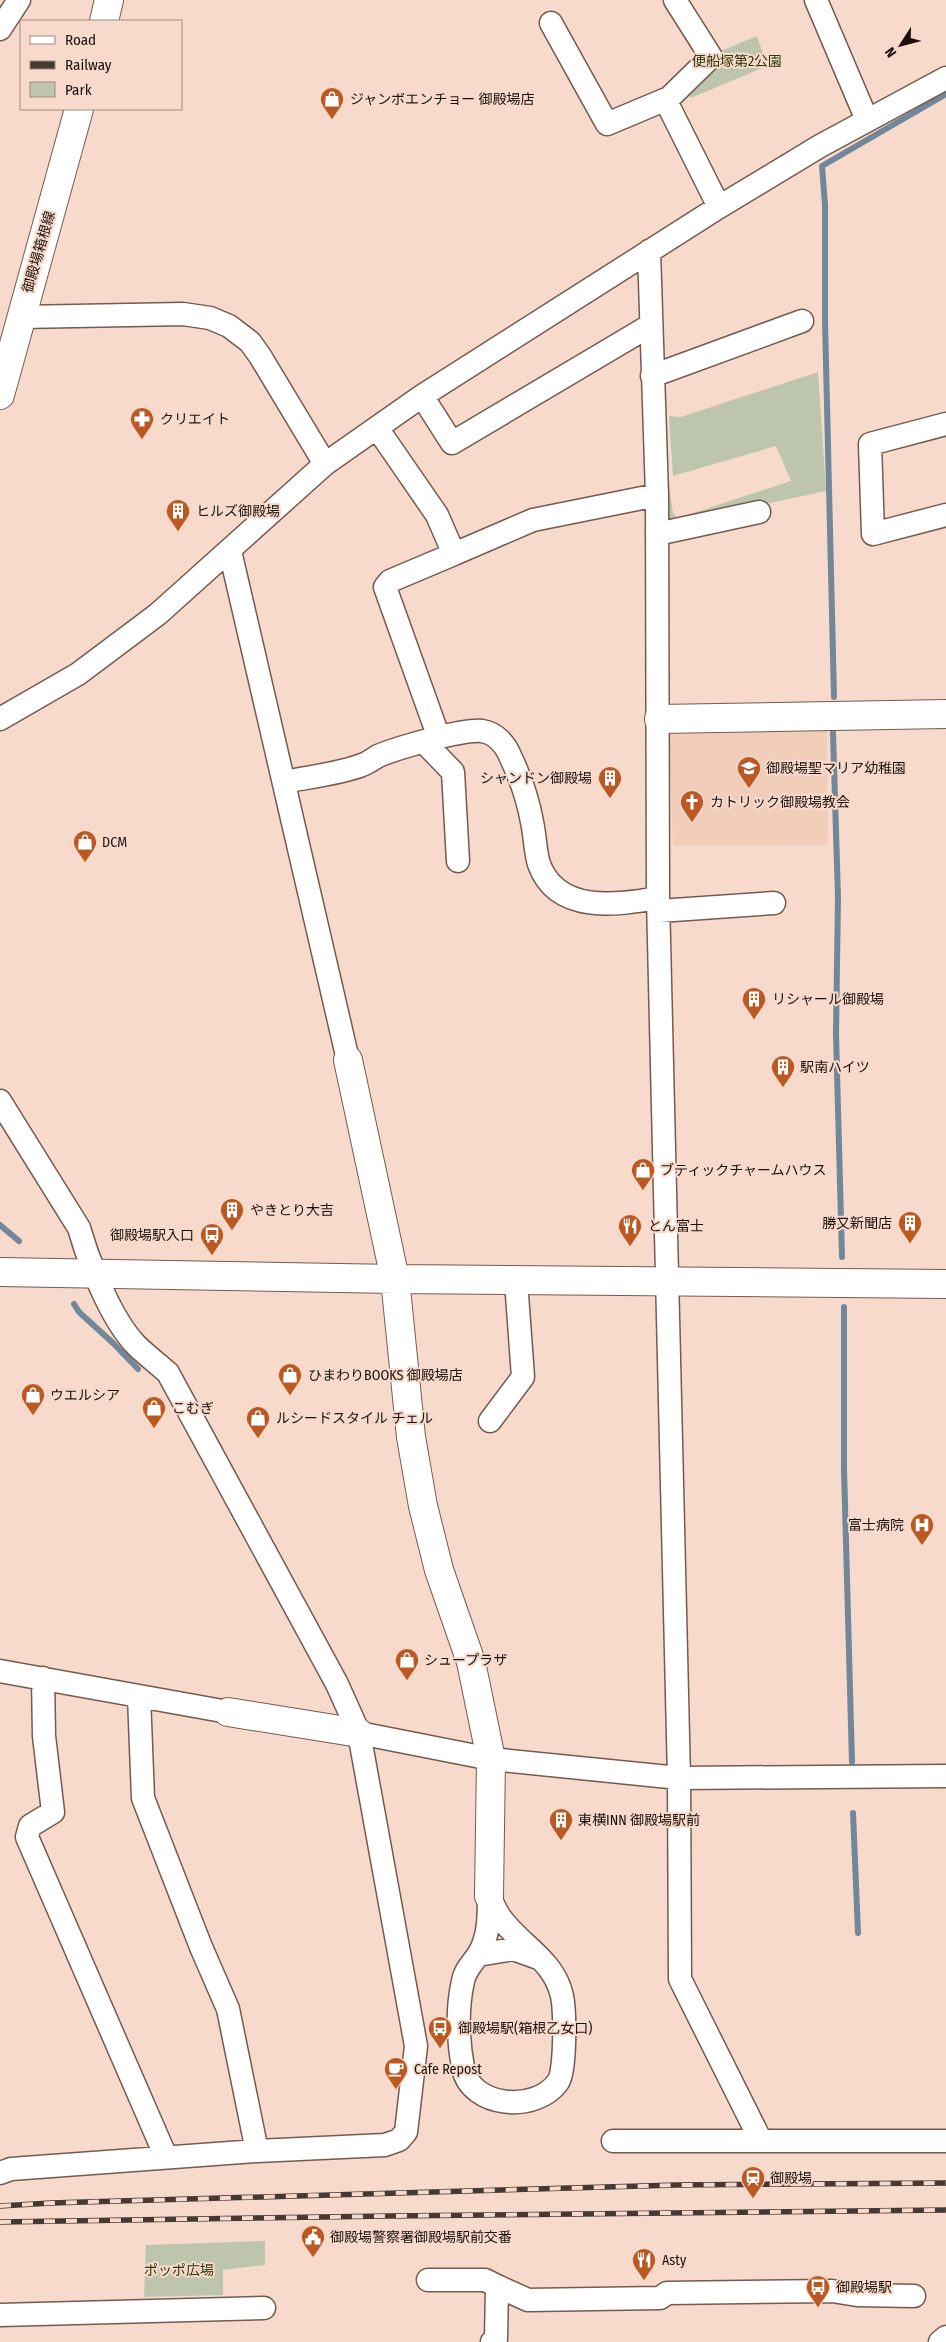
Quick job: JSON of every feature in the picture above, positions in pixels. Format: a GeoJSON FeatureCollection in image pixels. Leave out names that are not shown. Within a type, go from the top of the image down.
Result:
{"type":"FeatureCollection","features":[{"type":"Feature","properties":{"kind":"street"},"geometry":{"type":"LineString","coordinates":[[0,29],[19,0]]}},
{"type":"Feature","properties":{"kind":"street"},"geometry":{"type":"LineString","coordinates":[[104,20],[110,0]]}},
{"type":"Feature","properties":{"kind":"street"},"geometry":{"type":"LineString","coordinates":[[675,0],[710,58],[666,102],[719,207]]}},
{"type":"Feature","properties":{"kind":"street"},"geometry":{"type":"LineString","coordinates":[[816,0],[868,120]]}},
{"type":"Feature","properties":{"kind":"street"},"geometry":{"type":"LineString","coordinates":[[551,23],[607,124],[669,98]]}},
{"type":"Feature","properties":{"kind":"street"},"geometry":{"type":"LineString","coordinates":[[0,719],[78,674],[158,614],[325,464],[422,396],[719,207],[868,120],[946,78]]}},
{"type":"Feature","properties":{"kind":"street","name":"御殿場箱根線"},"geometry":{"type":"LineString","coordinates":[[0,395],[79,110]]}},
{"type":"Feature","properties":{"kind":"street"},"geometry":{"type":"LineString","coordinates":[[649,251],[657,495],[659,904],[679,1778],[680,1979],[761,2141]]}},
{"type":"Feature","properties":{"kind":"street"},"geometry":{"type":"LineString","coordinates":[[21,318],[183,314],[210,318],[229,326],[250,342],[260,356],[325,464]]}},
{"type":"Feature","properties":{"kind":"street"},"geometry":{"type":"LineString","coordinates":[[652,376],[802,321]]}},
{"type":"Feature","properties":{"kind":"street"},"geometry":{"type":"LineString","coordinates":[[422,396],[452,443],[651,325]]}},
{"type":"Feature","properties":{"kind":"street"},"geometry":{"type":"LineString","coordinates":[[946,424],[870,444],[873,534],[946,515]]}},
{"type":"Feature","properties":{"kind":"street"},"geometry":{"type":"LineString","coordinates":[[377,428],[437,516],[454,554]]}},
{"type":"Feature","properties":{"kind":"street"},"geometry":{"type":"LineString","coordinates":[[458,861],[453,772],[431,740],[385,586],[390,581],[533,520],[657,495]]}},
{"type":"Feature","properties":{"kind":"street"},"geometry":{"type":"LineString","coordinates":[[657,534],[759,512]]}},
{"type":"Feature","properties":{"kind":"street"},"geometry":{"type":"LineString","coordinates":[[230,551],[348,1060],[394,1279],[411,1437],[423,1506],[439,1570],[471,1662],[491,1759],[489,1896],[486,1938],[463,1980],[460,2034],[463,2069],[469,2082],[479,2094],[494,2101],[525,2101],[544,2095],[558,2082],[564,2066],[562,1996],[555,1977],[542,1959],[500,1917],[489,1896]]}},
{"type":"Feature","properties":{"kind":"street"},"geometry":{"type":"LineString","coordinates":[[659,720],[946,714]]}},
{"type":"Feature","properties":{"kind":"street"},"geometry":{"type":"LineString","coordinates":[[284,782],[362,765],[379,756],[431,740],[482,731],[495,736],[507,748],[524,786],[539,863],[549,882],[558,892],[575,900],[597,904],[774,903]]}},
{"type":"Feature","properties":{"kind":"street"},"geometry":{"type":"LineString","coordinates":[[0,1101],[79,1228],[85,1250],[121,1326],[136,1344],[168,1372],[337,1684],[359,1733],[416,2046],[406,2132],[398,2140],[385,2145],[166,2157],[11,2169],[0,2173]]}},
{"type":"Feature","properties":{"kind":"street"},"geometry":{"type":"LineString","coordinates":[[0,1272],[516,1281],[946,1284]]}},
{"type":"Feature","properties":{"kind":"street"},"geometry":{"type":"LineString","coordinates":[[490,1421],[523,1377],[516,1281]]}},
{"type":"Feature","properties":{"kind":"street"},"geometry":{"type":"LineString","coordinates":[[0,1671],[228,1712],[359,1733],[491,1759],[679,1778],[946,1776]]}},
{"type":"Feature","properties":{"kind":"street"},"geometry":{"type":"LineString","coordinates":[[42,1678],[44,1736],[53,1812],[30,1826],[27,1837],[166,2157]]}},
{"type":"Feature","properties":{"kind":"street"},"geometry":{"type":"LineString","coordinates":[[139,1696],[143,1798],[201,1947],[228,2009],[257,2151]]}},
{"type":"Feature","properties":{"kind":"street"},"geometry":{"type":"LineString","coordinates":[[478,1955],[513,1949],[542,1959]]}},
{"type":"Feature","properties":{"kind":"street"},"geometry":{"type":"LineString","coordinates":[[613,2141],[946,2141]]}},
{"type":"Feature","properties":{"kind":"street"},"geometry":{"type":"LineString","coordinates":[[428,2280],[485,2280],[528,2300],[660,2298],[667,2293],[832,2291],[856,2295],[914,2296]]}},
{"type":"Feature","properties":{"kind":"street"},"geometry":{"type":"LineString","coordinates":[[492,2342],[496,2339],[497,2286]]}},
{"type":"Feature","properties":{"kind":"street"},"geometry":{"type":"LineString","coordinates":[[0,2315],[264,2308]]}},
{"type":"Feature","properties":{"kind":"street"},"geometry":{"type":"LineString","coordinates":[[940,2342],[946,2338]]}},
{"type":"Feature","properties":{"kind":"shaded area","name":"御殿場聖マリア幼稚園"},"geometry":{"type":"Polygon","coordinates":[[[827,731],[828,845],[673,846],[669,733],[827,731]]]}},
{"type":"Feature","properties":{"kind":"green space","name":"便船塚第2公園"},"geometry":{"type":"Polygon","coordinates":[[[757,36],[767,66],[691,98],[686,90],[718,52],[757,36]]]}},
{"type":"Feature","properties":{"kind":"green space"},"geometry":{"type":"Polygon","coordinates":[[[818,372],[826,491],[663,526],[664,487],[669,487],[673,513],[678,518],[791,481],[776,446],[673,476],[669,416],[681,417],[818,372]]]}},
{"type":"Feature","properties":{"kind":"green space","name":"ポッポ広場"},"geometry":{"type":"Polygon","coordinates":[[[265,2241],[265,2265],[223,2270],[223,2295],[144,2297],[146,2245],[265,2241]]]}},
{"type":"Feature","properties":{"kind":"waterway"},"geometry":{"type":"LineString","coordinates":[[834,697],[825,321],[825,205],[822,166],[946,94]]}},
{"type":"Feature","properties":{"kind":"waterway"},"geometry":{"type":"LineString","coordinates":[[833,733],[838,897],[836,1034],[842,1257]]}},
{"type":"Feature","properties":{"kind":"waterway"},"geometry":{"type":"LineString","coordinates":[[0,1225],[19,1241]]}},
{"type":"Feature","properties":{"kind":"waterway"},"geometry":{"type":"LineString","coordinates":[[74,1304],[79,1312],[138,1369]]}},
{"type":"Feature","properties":{"kind":"waterway"},"geometry":{"type":"LineString","coordinates":[[844,1307],[844,1469],[852,1762]]}},
{"type":"Feature","properties":{"kind":"waterway"},"geometry":{"type":"LineString","coordinates":[[853,1813],[858,1933]]}},
{"type":"Feature","properties":{"kind":"railway"},"geometry":{"type":"LineString","coordinates":[[0,2206],[677,2185],[946,2183]]}},
{"type":"Feature","properties":{"kind":"railway"},"geometry":{"type":"LineString","coordinates":[[0,2222],[946,2210]]}},
{"type":"Feature","properties":{"kind":"place","name":"ジャンボエンチョー 御殿場店"},"geometry":{"type":"Point","coordinates":[332,120]}},
{"type":"Feature","properties":{"kind":"place","name":"クリエイト"},"geometry":{"type":"Point","coordinates":[142,440]}},
{"type":"Feature","properties":{"kind":"place","name":"ヒルズ御殿場"},"geometry":{"type":"Point","coordinates":[178,532]}},
{"type":"Feature","properties":{"kind":"place","name":"御殿場聖マリア幼稚園"},"geometry":{"type":"Point","coordinates":[749,789]}},
{"type":"Feature","properties":{"kind":"place","name":"シャンドン御殿場"},"geometry":{"type":"Point","coordinates":[610,799]}},
{"type":"Feature","properties":{"kind":"place","name":"カトリック御殿場教会"},"geometry":{"type":"Point","coordinates":[692,823]}},
{"type":"Feature","properties":{"kind":"place","name":"DCM"},"geometry":{"type":"Point","coordinates":[85,863]}},
{"type":"Feature","properties":{"kind":"place","name":"リシャール御殿場"},"geometry":{"type":"Point","coordinates":[754,1020]}},
{"type":"Feature","properties":{"kind":"place","name":"駅南ハイツ"},"geometry":{"type":"Point","coordinates":[783,1088]}},
{"type":"Feature","properties":{"kind":"place","name":"ブティックチャームハウス"},"geometry":{"type":"Point","coordinates":[643,1191]}},
{"type":"Feature","properties":{"kind":"place","name":"やきとり大吉"},"geometry":{"type":"Point","coordinates":[232,1231]}},
{"type":"Feature","properties":{"kind":"place","name":"勝又新聞店"},"geometry":{"type":"Point","coordinates":[910,1244]}},
{"type":"Feature","properties":{"kind":"place","name":"とん富士"},"geometry":{"type":"Point","coordinates":[630,1247]}},
{"type":"Feature","properties":{"kind":"place","name":"御殿場駅入口"},"geometry":{"type":"Point","coordinates":[212,1256]}},
{"type":"Feature","properties":{"kind":"place","name":"ひまわりBOOKS 御殿場店"},"geometry":{"type":"Point","coordinates":[290,1396]}},
{"type":"Feature","properties":{"kind":"place","name":"ウエルシア"},"geometry":{"type":"Point","coordinates":[33,1416]}},
{"type":"Feature","properties":{"kind":"place","name":"こむぎ"},"geometry":{"type":"Point","coordinates":[154,1429]}},
{"type":"Feature","properties":{"kind":"place","name":"ルシードスタイル チェル"},"geometry":{"type":"Point","coordinates":[258,1439]}},
{"type":"Feature","properties":{"kind":"place","name":"富士病院"},"geometry":{"type":"Point","coordinates":[922,1546]}},
{"type":"Feature","properties":{"kind":"place","name":"シュープラザ"},"geometry":{"type":"Point","coordinates":[407,1681]}},
{"type":"Feature","properties":{"kind":"place","name":"東横INN 御殿場駅前"},"geometry":{"type":"Point","coordinates":[561,1841]}},
{"type":"Feature","properties":{"kind":"place","name":"御殿場駅(箱根乙女口)"},"geometry":{"type":"Point","coordinates":[440,2049]}},
{"type":"Feature","properties":{"kind":"place","name":"Cafe Repost"},"geometry":{"type":"Point","coordinates":[396,2090]}},
{"type":"Feature","properties":{"kind":"place","name":"御殿場"},"geometry":{"type":"Point","coordinates":[753,2199]}},
{"type":"Feature","properties":{"kind":"place","name":"御殿場警察署御殿場駅前交番"},"geometry":{"type":"Point","coordinates":[313,2258]}},
{"type":"Feature","properties":{"kind":"place","name":"Asty"},"geometry":{"type":"Point","coordinates":[644,2281]}},
{"type":"Feature","properties":{"kind":"place","name":"御殿場駅"},"geometry":{"type":"Point","coordinates":[818,2308]}}]}
